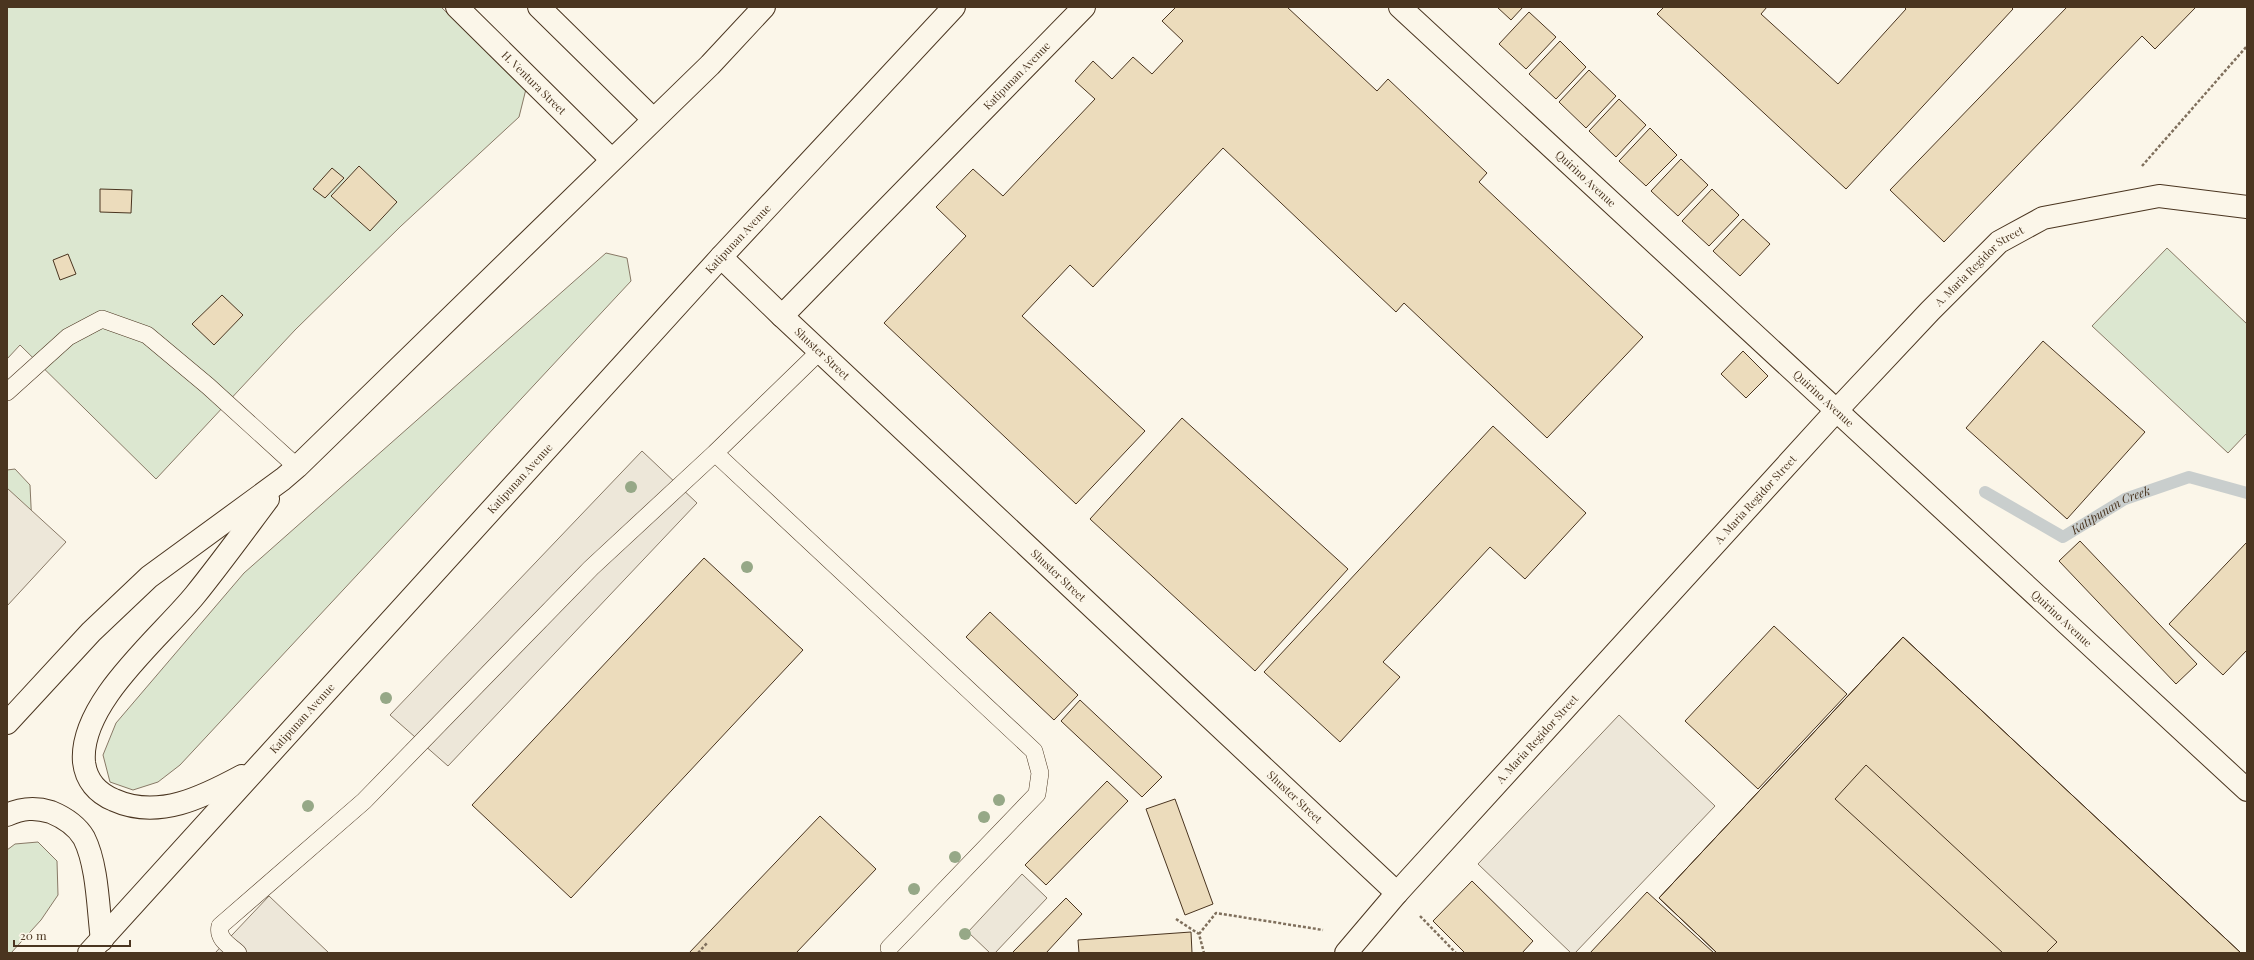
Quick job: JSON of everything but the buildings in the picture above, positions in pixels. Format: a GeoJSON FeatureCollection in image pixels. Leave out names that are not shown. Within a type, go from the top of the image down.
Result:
{"type":"FeatureCollection","features":[{"type":"Feature","properties":{"kind":"street","name":"H. Ventura Street"},"geometry":{"type":"LineString","coordinates":[[457,7],[611,159]]}},
{"type":"Feature","properties":{"kind":"street"},"geometry":{"type":"LineString","coordinates":[[539,7],[653,119]]}},
{"type":"Feature","properties":{"kind":"street"},"geometry":{"type":"LineString","coordinates":[[254,770],[211,793],[170,806],[144,808],[123,804],[106,797],[93,786],[85,770],[83,751],[88,730],[97,711],[119,679],[194,595],[290,473],[611,159],[710,65],[764,7]]}},
{"type":"Feature","properties":{"kind":"street","name":"Katipunan Avenue"},"geometry":{"type":"LineString","coordinates":[[96,947],[254,770],[721,257],[954,7]]}},
{"type":"Feature","properties":{"kind":"street","name":"Katipunan Avenue"},"geometry":{"type":"LineString","coordinates":[[782,316],[1084,7]]}},
{"type":"Feature","properties":{"kind":"street","name":"Quirino Avenue"},"geometry":{"type":"LineString","coordinates":[[1400,7],[2247,790]]}},
{"type":"Feature","properties":{"kind":"street","name":"A. Maria Regidor Street"},"geometry":{"type":"LineString","coordinates":[[1346,953],[1397,893],[1836,411],[1930,310],[1999,242],[2043,218],[2159,196],[2247,207]]}},
{"type":"Feature","properties":{"kind":"street","name":"Shuster Street"},"geometry":{"type":"LineString","coordinates":[[721,257],[819,352],[1397,893]]}},
{"type":"Feature","properties":{"kind":"street"},"geometry":{"type":"LineString","coordinates":[[7,724],[90,632],[149,577],[290,473]]}},
{"type":"Feature","properties":{"kind":"street"},"geometry":{"type":"LineString","coordinates":[[7,815],[20,809],[41,809],[63,816],[83,837],[92,867],[96,947]]}},
{"type":"Feature","properties":{"kind":"lane"},"geometry":{"type":"LineString","coordinates":[[7,392],[68,337],[102,319],[147,335],[208,386],[290,473]]}},
{"type":"Feature","properties":{"kind":"lane"},"geometry":{"type":"LineString","coordinates":[[238,953],[220,938],[220,926],[364,800],[591,568],[715,453],[819,352]]}},
{"type":"Feature","properties":{"kind":"lane"},"geometry":{"type":"LineString","coordinates":[[715,453],[1034,751],[1040,773],[1037,794],[889,948]]}},
{"type":"Feature","properties":{"kind":"path"},"geometry":{"type":"LineString","coordinates":[[2161,145],[2247,46]]}},
{"type":"Feature","properties":{"kind":"path"},"geometry":{"type":"LineString","coordinates":[[1397,893],[1456,953]]}},
{"type":"Feature","properties":{"kind":"path"},"geometry":{"type":"LineString","coordinates":[[1199,934],[1216,913],[1360,935]]}},
{"type":"Feature","properties":{"kind":"path"},"geometry":{"type":"LineString","coordinates":[[1176,919],[1199,934],[1204,953]]}},
{"type":"Feature","properties":{"kind":"path"},"geometry":{"type":"LineString","coordinates":[[698,953],[707,943]]}},
{"type":"Feature","properties":{"kind":"green space"},"geometry":{"type":"Polygon","coordinates":[[[7,7],[441,7],[526,89],[519,117],[401,226],[295,330],[156,479],[20,345],[7,359],[7,7]]]}},
{"type":"Feature","properties":{"kind":"green space"},"geometry":{"type":"Polygon","coordinates":[[[2167,248],[2247,324],[2247,433],[2228,453],[2092,326],[2167,248]]]}},
{"type":"Feature","properties":{"kind":"green space"},"geometry":{"type":"Polygon","coordinates":[[[606,253],[627,258],[631,281],[180,765],[158,782],[133,790],[110,782],[103,755],[116,723],[244,573],[606,253]]]}},
{"type":"Feature","properties":{"kind":"green space"},"geometry":{"type":"Polygon","coordinates":[[[15,469],[30,485],[33,548],[7,581],[7,470],[15,469]]]}},
{"type":"Feature","properties":{"kind":"green space"},"geometry":{"type":"Polygon","coordinates":[[[38,842],[57,861],[58,895],[41,920],[11,953],[7,953],[7,850],[15,844],[38,842]]]}},
{"type":"Feature","properties":{"kind":"shaded area"},"geometry":{"type":"Polygon","coordinates":[[[642,451],[697,503],[448,766],[390,715],[642,451]]]}},
{"type":"Feature","properties":{"kind":"shaded area"},"geometry":{"type":"Polygon","coordinates":[[[7,488],[66,542],[7,606],[7,488]]]}},
{"type":"Feature","properties":{"kind":"shaded area"},"geometry":{"type":"Polygon","coordinates":[[[1619,715],[1715,806],[1575,953],[1571,953],[1478,864],[1619,715]]]}},
{"type":"Feature","properties":{"kind":"shaded area"},"geometry":{"type":"Polygon","coordinates":[[[1022,874],[1047,898],[995,953],[990,953],[968,932],[1022,874]]]}},
{"type":"Feature","properties":{"kind":"shaded area"},"geometry":{"type":"Polygon","coordinates":[[[269,896],[329,953],[215,953],[269,896]]]}},
{"type":"Feature","properties":{"kind":"waterway","name":"Katipunan Creek"},"geometry":{"type":"LineString","coordinates":[[1985,492],[2063,537],[2125,499],[2189,477],[2247,493]]}}]}
